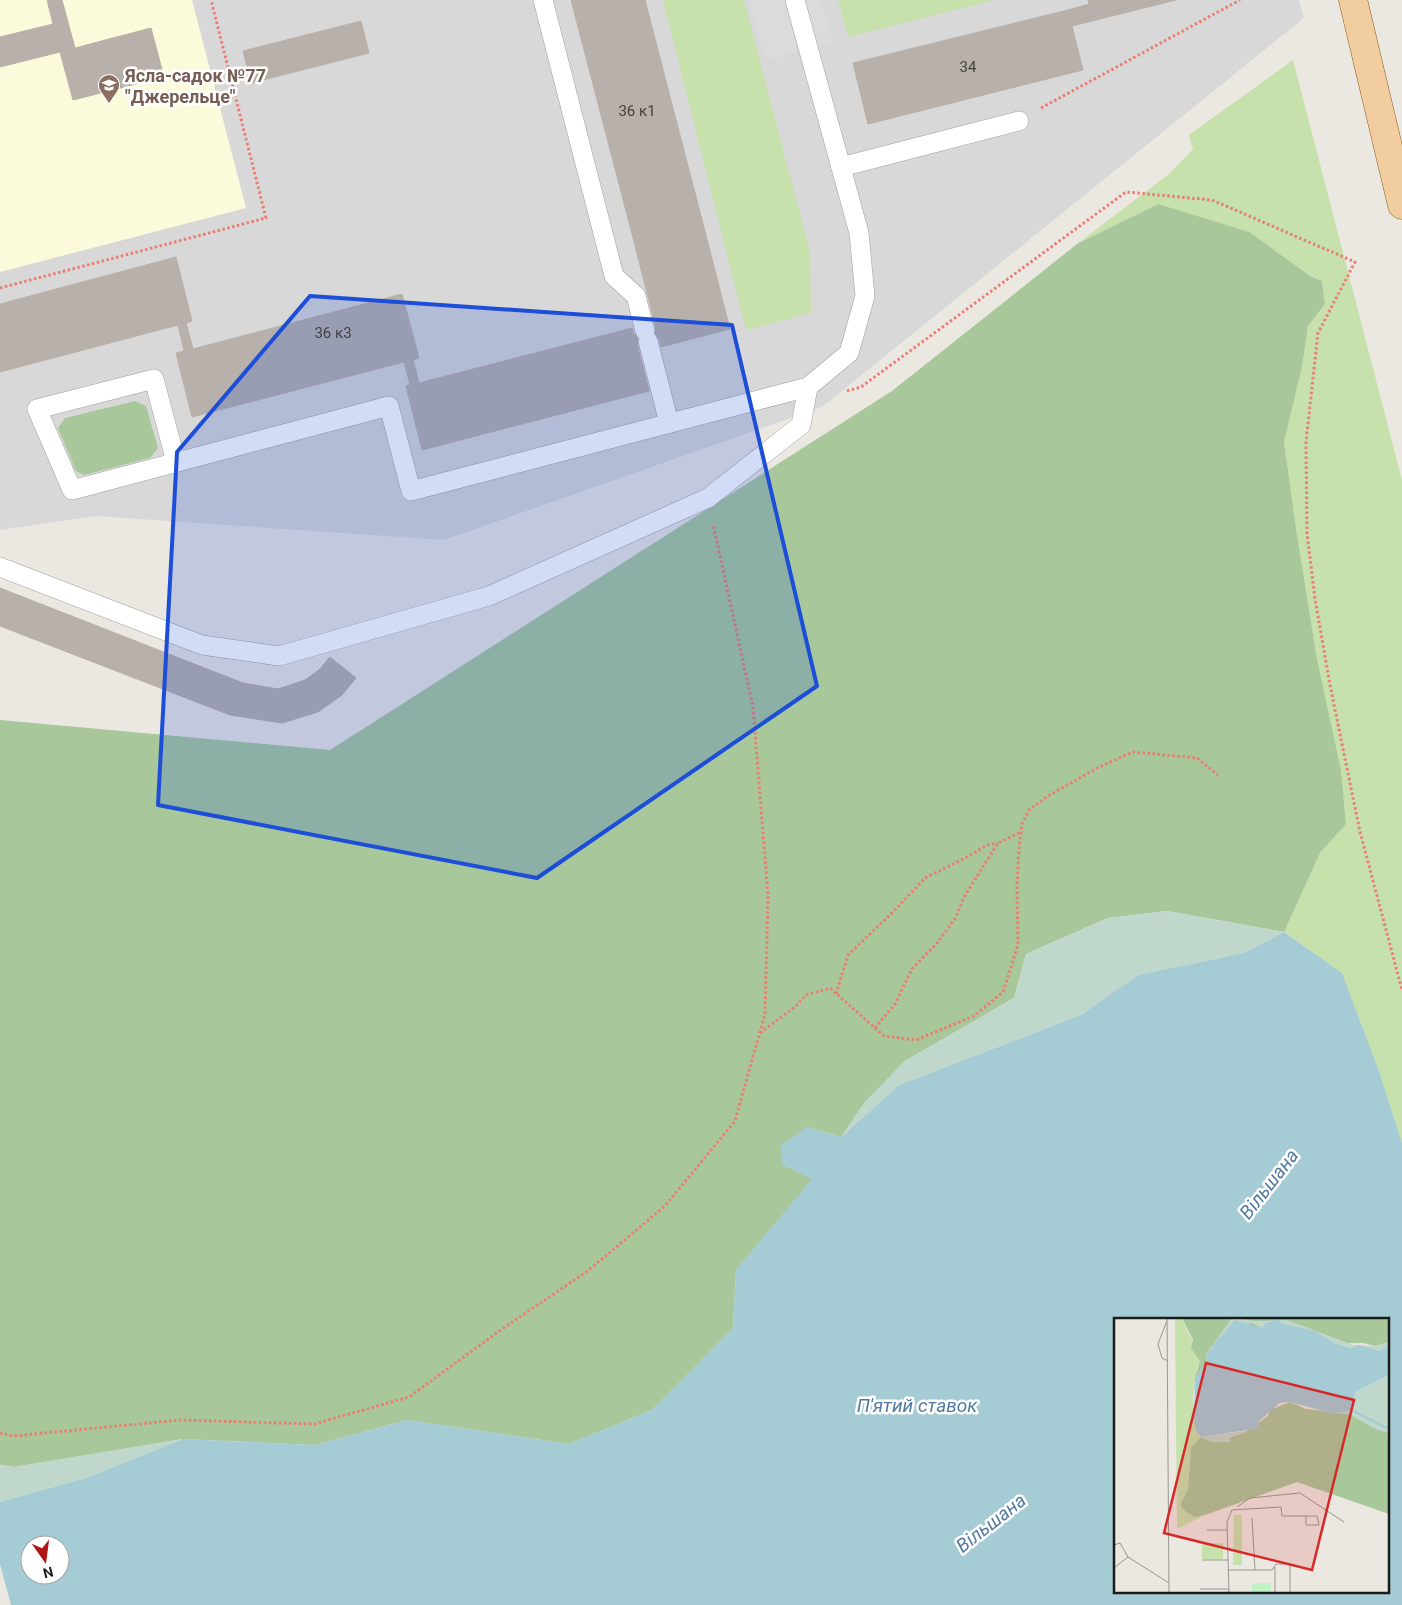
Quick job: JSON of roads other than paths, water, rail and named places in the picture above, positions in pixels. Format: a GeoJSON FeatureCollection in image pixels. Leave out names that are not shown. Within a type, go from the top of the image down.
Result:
{"type":"FeatureCollection","features":[{"type":"Feature","properties":{"kind":"main road"},"geometry":{"type":"LineString","coordinates":[[1353,0],[1402,205]]}},
{"type":"Feature","properties":{"kind":"lane"},"geometry":{"type":"LineString","coordinates":[[543,0],[614,276],[636,296],[669,424]]}},
{"type":"Feature","properties":{"kind":"lane"},"geometry":{"type":"LineString","coordinates":[[176,462],[154,379],[37,409],[72,490],[389,406],[411,491],[808,387],[849,353],[865,296],[859,233],[795,0]]}},
{"type":"Feature","properties":{"kind":"lane"},"geometry":{"type":"LineString","coordinates":[[841,167],[1019,121]]}},
{"type":"Feature","properties":{"kind":"lane"},"geometry":{"type":"LineString","coordinates":[[0,567],[202,645],[279,656],[489,596],[708,498],[801,425],[808,387]]}},
{"type":"Feature","properties":{"kind":"water","name":"П'ятий ставок"},"geometry":{"type":"Polygon","coordinates":[[[1284,932],[1342,973],[1379,1071],[1402,1143],[1402,1605],[11,1605],[0,1564],[0,1502],[86,1478],[183,1439],[315,1445],[407,1420],[569,1444],[652,1410],[733,1328],[736,1270],[812,1179],[782,1164],[781,1145],[807,1127],[841,1137],[899,1085],[1081,1015],[1138,975],[1244,953],[1284,932]]]}},
{"type":"Feature","properties":{"kind":"place","name":"Ясла-садок №77 \"Джерельце\""},"geometry":{"type":"Point","coordinates":[109,104]}},
{"type":"Feature","properties":{"kind":"water label","name":"Вільшана"},"geometry":{"type":"Point","coordinates":[1269,1184]}},
{"type":"Feature","properties":{"kind":"water label","name":"Вільшана"},"geometry":{"type":"Point","coordinates":[991,1523]}}]}
